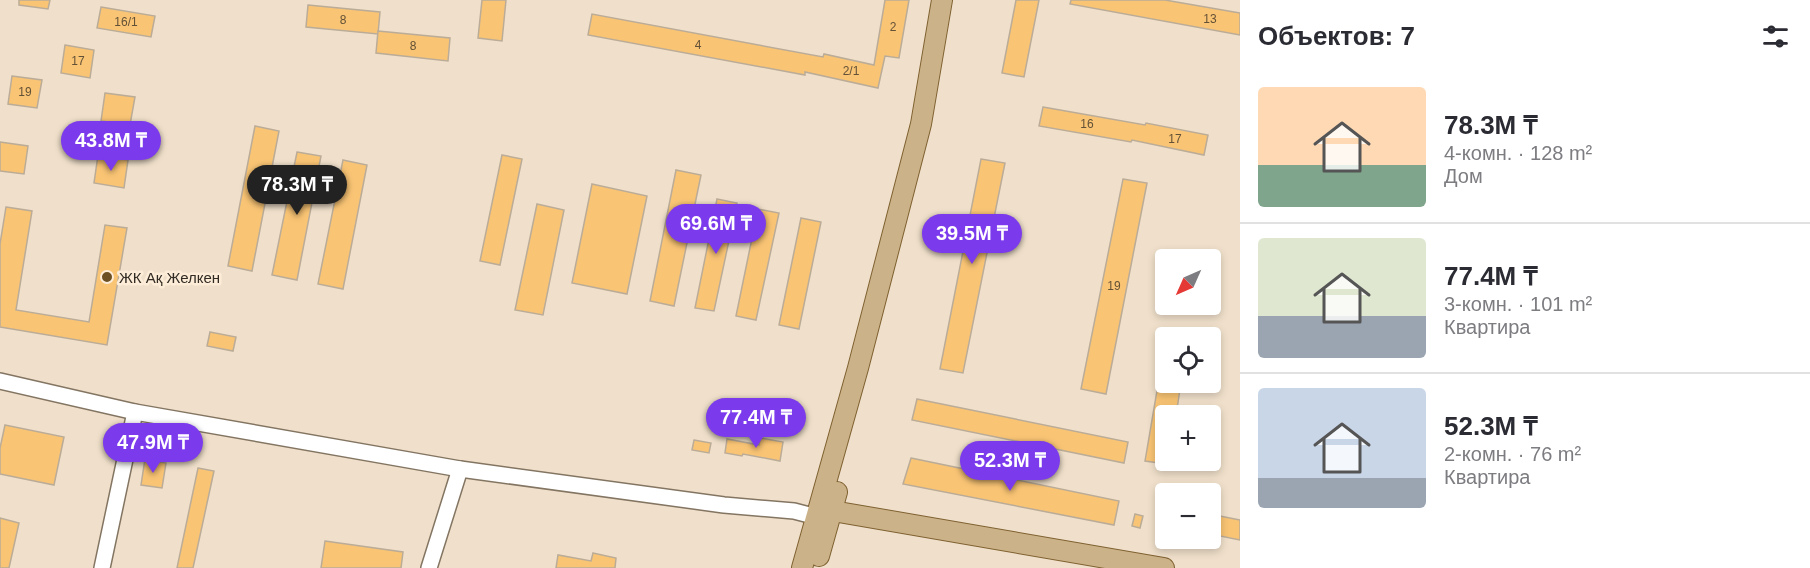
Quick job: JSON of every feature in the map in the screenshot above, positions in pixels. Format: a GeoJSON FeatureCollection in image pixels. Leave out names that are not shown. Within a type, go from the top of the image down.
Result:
{"type":"FeatureCollection","features":[{"type":"Feature","properties":{"kind":"main road"},"geometry":{"type":"LineString","coordinates":[[816,568],[824,514],[921,124],[942,0]]}},
{"type":"Feature","properties":{"kind":"main road"},"geometry":{"type":"LineString","coordinates":[[802,568],[824,514],[912,220],[933,128],[955,0]]}},
{"type":"Feature","properties":{"kind":"main road"},"geometry":{"type":"LineString","coordinates":[[824,514],[1122,568]]}},
{"type":"Feature","properties":{"kind":"main road"},"geometry":{"type":"LineString","coordinates":[[824,514],[1164,568]]}},
{"type":"Feature","properties":{"kind":"street"},"geometry":{"type":"LineString","coordinates":[[0,381],[135,412],[460,469],[724,505],[824,514]]}},
{"type":"Feature","properties":{"kind":"street"},"geometry":{"type":"LineString","coordinates":[[102,568],[135,412]]}},
{"type":"Feature","properties":{"kind":"street"},"geometry":{"type":"LineString","coordinates":[[429,568],[460,469]]}},
{"type":"Feature","properties":{"kind":"building"},"geometry":{"type":"Polygon","coordinates":[[[19,0],[50,0],[48,9],[19,5],[19,0]]]}},
{"type":"Feature","properties":{"kind":"building"},"geometry":{"type":"Polygon","coordinates":[[[482,0],[506,0],[502,41],[478,38],[482,0]]]}},
{"type":"Feature","properties":{"kind":"building"},"geometry":{"type":"Polygon","coordinates":[[[885,0],[909,0],[899,58],[885,56],[878,88],[805,72],[805,75],[588,35],[592,14],[823,57],[824,54],[874,65],[885,0]]]}},
{"type":"Feature","properties":{"kind":"building"},"geometry":{"type":"Polygon","coordinates":[[[1016,0],[1039,0],[1024,77],[1002,73],[1016,0]]]}},
{"type":"Feature","properties":{"kind":"building"},"geometry":{"type":"Polygon","coordinates":[[[1071,0],[1165,0],[1240,13],[1240,35],[1070,4],[1071,0]]]}},
{"type":"Feature","properties":{"kind":"building"},"geometry":{"type":"Polygon","coordinates":[[[308,5],[380,12],[378,34],[306,27],[308,5]]]}},
{"type":"Feature","properties":{"kind":"building"},"geometry":{"type":"Polygon","coordinates":[[[101,7],[155,16],[151,37],[97,28],[101,7]]]}},
{"type":"Feature","properties":{"kind":"building"},"geometry":{"type":"Polygon","coordinates":[[[378,31],[450,38],[448,61],[376,53],[378,31]]]}},
{"type":"Feature","properties":{"kind":"building"},"geometry":{"type":"Polygon","coordinates":[[[65,45],[94,50],[90,78],[61,73],[65,45]]]}},
{"type":"Feature","properties":{"kind":"building"},"geometry":{"type":"Polygon","coordinates":[[[12,76],[42,80],[37,108],[8,104],[12,76]]]}},
{"type":"Feature","properties":{"kind":"building"},"geometry":{"type":"Polygon","coordinates":[[[105,93],[135,97],[130,125],[101,121],[105,93]]]}},
{"type":"Feature","properties":{"kind":"building"},"geometry":{"type":"Polygon","coordinates":[[[1043,107],[1208,135],[1204,155],[1132,140],[1131,142],[1039,126],[1043,107]]]}},
{"type":"Feature","properties":{"kind":"building"},"geometry":{"type":"Polygon","coordinates":[[[255,126],[279,131],[252,271],[228,266],[255,126]]]}},
{"type":"Feature","properties":{"kind":"building"},"geometry":{"type":"Polygon","coordinates":[[[0,142],[28,146],[24,174],[0,171],[0,142]]]}},
{"type":"Feature","properties":{"kind":"building"},"geometry":{"type":"Polygon","coordinates":[[[297,152],[321,156],[297,280],[272,275],[297,152]]]}},
{"type":"Feature","properties":{"kind":"building"},"geometry":{"type":"Polygon","coordinates":[[[98,155],[128,160],[124,188],[94,183],[98,155]]]}},
{"type":"Feature","properties":{"kind":"building"},"geometry":{"type":"Polygon","coordinates":[[[502,155],[522,159],[500,265],[480,261],[502,155]]]}},
{"type":"Feature","properties":{"kind":"building"},"geometry":{"type":"Polygon","coordinates":[[[981,159],[1005,163],[963,373],[940,369],[981,159]]]}},
{"type":"Feature","properties":{"kind":"building"},"geometry":{"type":"Polygon","coordinates":[[[343,160],[367,165],[343,289],[318,284],[343,160]]]}},
{"type":"Feature","properties":{"kind":"building"},"geometry":{"type":"Polygon","coordinates":[[[676,170],[701,175],[674,306],[650,301],[676,170]]]}},
{"type":"Feature","properties":{"kind":"building"},"geometry":{"type":"Polygon","coordinates":[[[1123,179],[1147,183],[1106,394],[1081,389],[1123,179]]]}},
{"type":"Feature","properties":{"kind":"building"},"geometry":{"type":"Polygon","coordinates":[[[592,184],[647,196],[627,294],[572,283],[592,184]]]}},
{"type":"Feature","properties":{"kind":"building"},"geometry":{"type":"Polygon","coordinates":[[[717,199],[737,203],[714,311],[695,308],[717,199]]]}},
{"type":"Feature","properties":{"kind":"building"},"geometry":{"type":"Polygon","coordinates":[[[537,204],[564,210],[543,315],[515,310],[537,204]]]}},
{"type":"Feature","properties":{"kind":"building","name":"ЖК Ақ Желкен"},"geometry":{"type":"Polygon","coordinates":[[[6,207],[32,211],[16,310],[89,322],[105,225],[127,228],[107,345],[0,327],[0,244],[6,207]]]}},
{"type":"Feature","properties":{"kind":"building"},"geometry":{"type":"Polygon","coordinates":[[[758,209],[779,213],[756,320],[736,316],[758,209]]]}},
{"type":"Feature","properties":{"kind":"building"},"geometry":{"type":"Polygon","coordinates":[[[801,218],[821,222],[799,329],[779,325],[801,218]]]}},
{"type":"Feature","properties":{"kind":"building"},"geometry":{"type":"Polygon","coordinates":[[[210,332],[236,337],[233,351],[207,346],[210,332]]]}},
{"type":"Feature","properties":{"kind":"building"},"geometry":{"type":"Polygon","coordinates":[[[1157,393],[1179,393],[1178,405],[1155,405],[1155,462],[1145,461],[1157,393]]]}},
{"type":"Feature","properties":{"kind":"building"},"geometry":{"type":"Polygon","coordinates":[[[917,399],[1128,442],[1124,463],[912,420],[917,399]]]}},
{"type":"Feature","properties":{"kind":"building"},"geometry":{"type":"Polygon","coordinates":[[[5,425],[64,437],[54,485],[0,474],[0,448],[5,425]]]}},
{"type":"Feature","properties":{"kind":"building"},"geometry":{"type":"Polygon","coordinates":[[[760,438],[783,442],[780,461],[725,453],[727,439],[759,445],[760,438]]]}},
{"type":"Feature","properties":{"kind":"building"},"geometry":{"type":"Polygon","coordinates":[[[694,440],[711,443],[709,453],[692,450],[694,440]]]}},
{"type":"Feature","properties":{"kind":"building"},"geometry":{"type":"Polygon","coordinates":[[[911,458],[1119,501],[1114,525],[903,484],[911,458]]]}},
{"type":"Feature","properties":{"kind":"building"},"geometry":{"type":"Polygon","coordinates":[[[145,459],[166,463],[162,488],[141,485],[145,459]]]}},
{"type":"Feature","properties":{"kind":"building"},"geometry":{"type":"Polygon","coordinates":[[[198,468],[214,471],[193,568],[177,568],[198,468]]]}},
{"type":"Feature","properties":{"kind":"building"},"geometry":{"type":"Polygon","coordinates":[[[1135,514],[1143,516],[1140,528],[1132,526],[1135,514]]]}},
{"type":"Feature","properties":{"kind":"building"},"geometry":{"type":"Polygon","coordinates":[[[1221,516],[1240,520],[1240,540],[1221,536],[1221,516]]]}},
{"type":"Feature","properties":{"kind":"building"},"geometry":{"type":"Polygon","coordinates":[[[0,518],[19,523],[9,568],[0,568],[0,518]]]}},
{"type":"Feature","properties":{"kind":"building"},"geometry":{"type":"Polygon","coordinates":[[[325,541],[403,552],[401,568],[321,568],[325,541]]]}},
{"type":"Feature","properties":{"kind":"building"},"geometry":{"type":"Polygon","coordinates":[[[593,553],[616,558],[615,568],[556,568],[558,555],[591,561],[593,553]]]}},
{"type":"Feature","properties":{"kind":"place","name":"ЖК Ақ Желкен"},"geometry":{"type":"Point","coordinates":[107,277]}}]}
